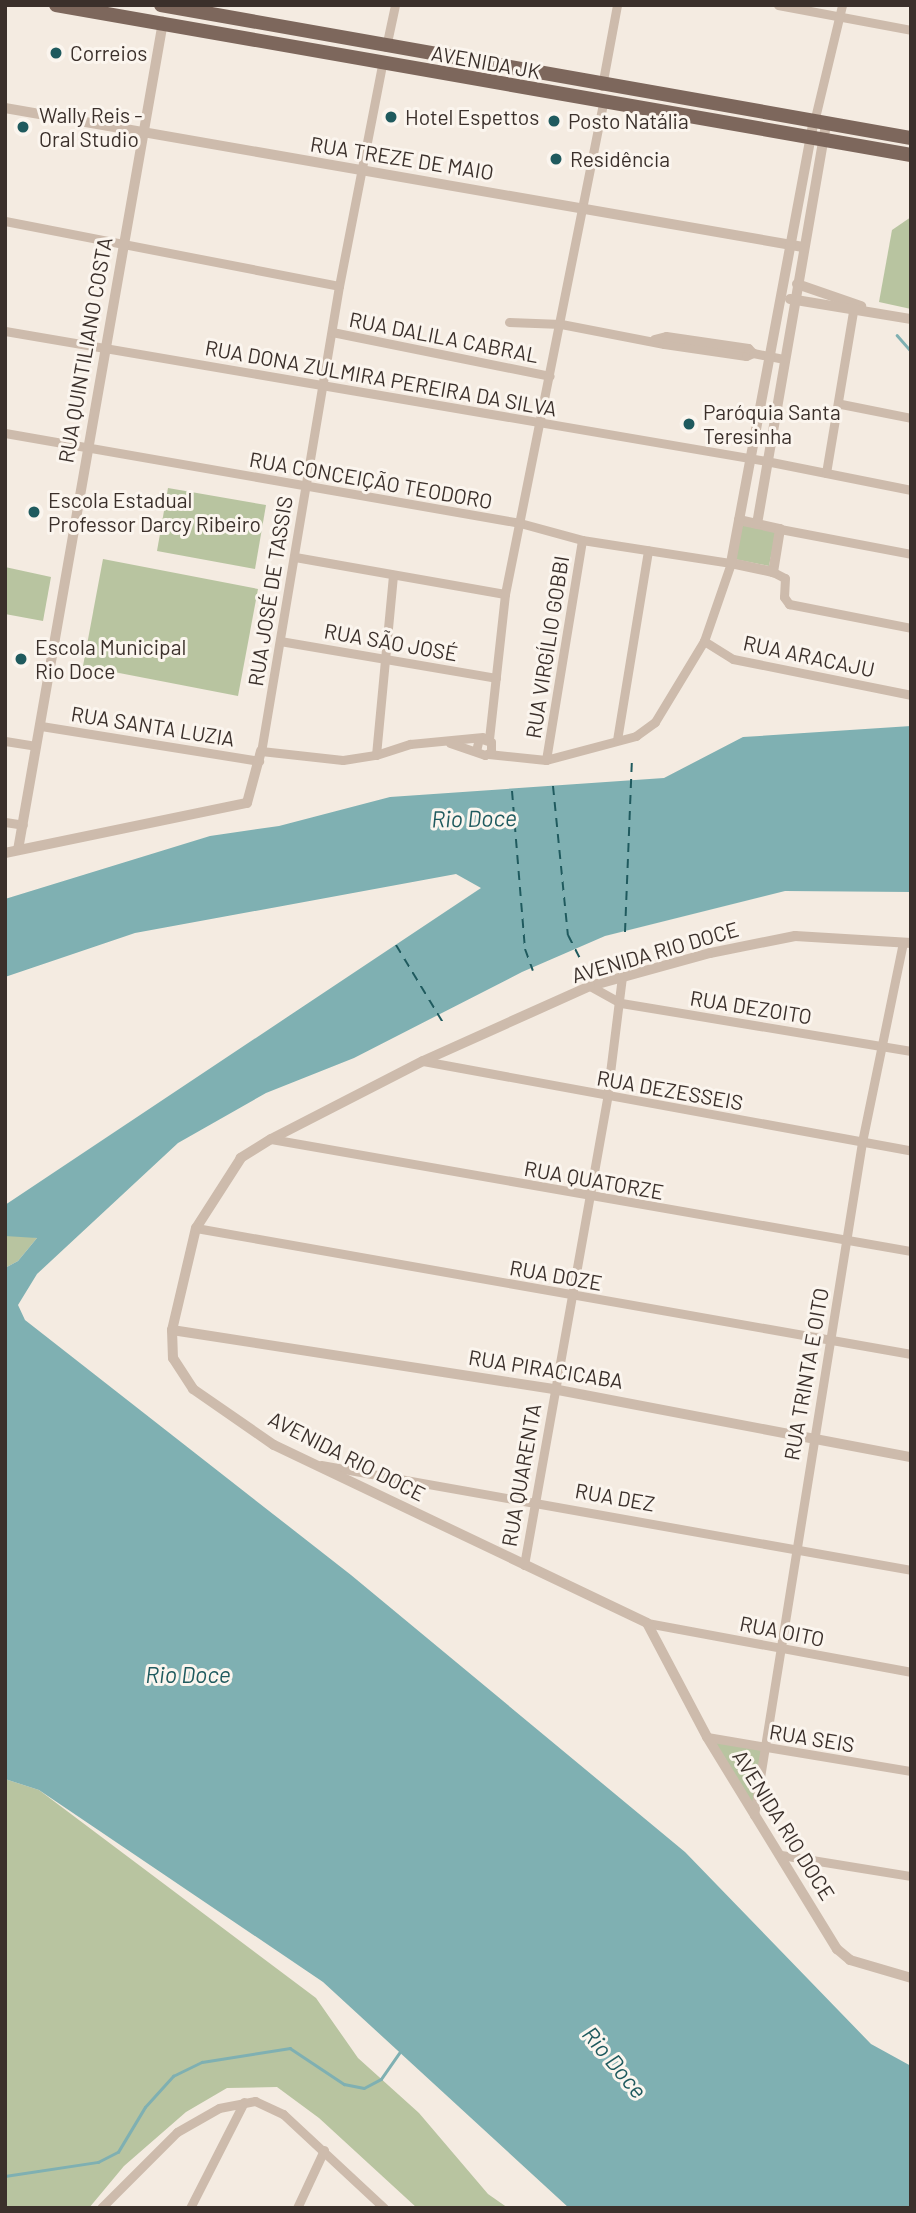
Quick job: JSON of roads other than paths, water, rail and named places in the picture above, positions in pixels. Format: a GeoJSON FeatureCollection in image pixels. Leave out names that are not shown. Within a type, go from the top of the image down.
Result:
{"type":"FeatureCollection","features":[{"type":"Feature","properties":{"kind":"main road","name":"AVENIDA JK"},"geometry":{"type":"LineString","coordinates":[[55,5],[163,22],[382,65],[603,104],[818,131],[911,138]]}},
{"type":"Feature","properties":{"kind":"main road","name":"AVENIDA JK"},"geometry":{"type":"LineString","coordinates":[[165,6],[602,86],[818,131],[911,155]]}},
{"type":"Feature","properties":{"kind":"street"},"geometry":{"type":"LineString","coordinates":[[386,47],[395,5]]}},
{"type":"Feature","properties":{"kind":"street"},"geometry":{"type":"LineString","coordinates":[[602,86],[617,5]]}},
{"type":"Feature","properties":{"kind":"street"},"geometry":{"type":"LineString","coordinates":[[778,5],[911,30]]}},
{"type":"Feature","properties":{"kind":"street"},"geometry":{"type":"LineString","coordinates":[[757,524],[784,359],[789,300],[822,100],[842,5]]}},
{"type":"Feature","properties":{"kind":"street","name":"RUA QUINTILIANO COSTA"},"geometry":{"type":"LineString","coordinates":[[18,850],[163,22]]}},
{"type":"Feature","properties":{"kind":"street","name":"RUA JOSÉ DE TASSIS"},"geometry":{"type":"LineString","coordinates":[[260,756],[305,489],[326,387],[339,286],[382,65]]}},
{"type":"Feature","properties":{"kind":"street"},"geometry":{"type":"LineString","coordinates":[[486,738],[505,594],[541,425],[581,205],[603,104]]}},
{"type":"Feature","properties":{"kind":"street","name":"RUA TREZE DE MAIO"},"geometry":{"type":"LineString","coordinates":[[5,108],[362,172],[581,205],[798,246]]}},
{"type":"Feature","properties":{"kind":"street"},"geometry":{"type":"LineString","coordinates":[[5,221],[122,246],[339,286]]}},
{"type":"Feature","properties":{"kind":"street"},"geometry":{"type":"LineString","coordinates":[[445,742],[488,754],[546,760],[636,736],[655,722],[705,641],[731,563],[770,357],[797,284],[798,246]]}},
{"type":"Feature","properties":{"kind":"street"},"geometry":{"type":"LineString","coordinates":[[797,284],[854,307]]}},
{"type":"Feature","properties":{"kind":"street"},"geometry":{"type":"LineString","coordinates":[[789,300],[867,309],[911,319]]}},
{"type":"Feature","properties":{"kind":"street"},"geometry":{"type":"LineString","coordinates":[[826,473],[841,404],[854,307]]}},
{"type":"Feature","properties":{"kind":"street"},"geometry":{"type":"LineString","coordinates":[[509,322],[561,324],[654,339],[666,335],[748,348],[753,353],[784,359]]}},
{"type":"Feature","properties":{"kind":"street","name":"RUA DONA ZULMIRA PEREIRA DA SILVA"},"geometry":{"type":"LineString","coordinates":[[5,331],[541,425],[766,461],[911,491]]}},
{"type":"Feature","properties":{"kind":"street","name":"RUA DALILA CABRAL"},"geometry":{"type":"LineString","coordinates":[[332,332],[550,376]]}},
{"type":"Feature","properties":{"kind":"street"},"geometry":{"type":"LineString","coordinates":[[841,404],[911,418]]}},
{"type":"Feature","properties":{"kind":"street","name":"RUA CONCEIÇÃO TEODORO"},"geometry":{"type":"LineString","coordinates":[[5,433],[89,446],[305,489],[520,523],[582,540],[731,563]]}},
{"type":"Feature","properties":{"kind":"street"},"geometry":{"type":"LineString","coordinates":[[739,520],[911,554]]}},
{"type":"Feature","properties":{"kind":"street"},"geometry":{"type":"LineString","coordinates":[[773,572],[780,529]]}},
{"type":"Feature","properties":{"kind":"street","name":"RUA VIRGÍLIO GOBBI"},"geometry":{"type":"LineString","coordinates":[[546,760],[582,540]]}},
{"type":"Feature","properties":{"kind":"street"},"geometry":{"type":"LineString","coordinates":[[617,740],[648,551]]}},
{"type":"Feature","properties":{"kind":"street"},"geometry":{"type":"LineString","coordinates":[[295,557],[505,594]]}},
{"type":"Feature","properties":{"kind":"street"},"geometry":{"type":"LineString","coordinates":[[731,563],[773,572],[785,578],[784,597],[789,604],[911,628]]}},
{"type":"Feature","properties":{"kind":"street"},"geometry":{"type":"LineString","coordinates":[[376,755],[387,661],[393,575]]}},
{"type":"Feature","properties":{"kind":"street","name":"RUA SÃO JOSÉ"},"geometry":{"type":"LineString","coordinates":[[280,641],[496,678]]}},
{"type":"Feature","properties":{"kind":"street","name":"RUA ARACAJU"},"geometry":{"type":"LineString","coordinates":[[705,641],[733,659],[911,695]]}},
{"type":"Feature","properties":{"kind":"street","name":"RUA SANTA LUZIA"},"geometry":{"type":"LineString","coordinates":[[41,726],[260,756]]}},
{"type":"Feature","properties":{"kind":"street"},"geometry":{"type":"LineString","coordinates":[[486,738],[493,745],[488,754]]}},
{"type":"Feature","properties":{"kind":"street"},"geometry":{"type":"LineString","coordinates":[[5,853],[247,803],[260,756],[343,760],[376,755],[410,744],[486,738]]}},
{"type":"Feature","properties":{"kind":"street"},"geometry":{"type":"LineString","coordinates":[[476,751],[477,741],[486,738]]}},
{"type":"Feature","properties":{"kind":"street"},"geometry":{"type":"LineString","coordinates":[[5,741],[36,746]]}},
{"type":"Feature","properties":{"kind":"street"},"geometry":{"type":"LineString","coordinates":[[5,822],[23,825]]}},
{"type":"Feature","properties":{"kind":"street","name":"AVENIDA RIO DOCE"},"geometry":{"type":"LineString","coordinates":[[907,943],[795,936],[590,986],[423,1061],[271,1139],[233,1168],[195,1228],[172,1329],[173,1358],[194,1389],[274,1446],[647,1623],[707,1737],[837,1949],[850,1960],[911,1978]]}},
{"type":"Feature","properties":{"kind":"street","name":"RUA TRINTA E OITO"},"geometry":{"type":"LineString","coordinates":[[754,1815],[812,1435],[848,1240],[862,1142],[880,1046],[907,943]]}},
{"type":"Feature","properties":{"kind":"street","name":"RUA QUARENTA"},"geometry":{"type":"LineString","coordinates":[[524,1565],[533,1499],[607,1097],[621,1003],[622,977]]}},
{"type":"Feature","properties":{"kind":"street","name":"RUA DEZOITO"},"geometry":{"type":"LineString","coordinates":[[590,986],[621,1003],[911,1051]]}},
{"type":"Feature","properties":{"kind":"street","name":"RUA DEZESSEIS"},"geometry":{"type":"LineString","coordinates":[[423,1061],[911,1151]]}},
{"type":"Feature","properties":{"kind":"street","name":"RUA QUATORZE"},"geometry":{"type":"LineString","coordinates":[[271,1139],[587,1197],[911,1251]]}},
{"type":"Feature","properties":{"kind":"street","name":"RUA DOZE"},"geometry":{"type":"LineString","coordinates":[[195,1228],[911,1354]]}},
{"type":"Feature","properties":{"kind":"street","name":"RUA PIRACICABA"},"geometry":{"type":"LineString","coordinates":[[172,1329],[553,1389],[812,1435],[911,1457]]}},
{"type":"Feature","properties":{"kind":"street","name":"RUA DEZ"},"geometry":{"type":"LineString","coordinates":[[312,1463],[533,1499],[911,1570]]}},
{"type":"Feature","properties":{"kind":"street","name":"RUA OITO"},"geometry":{"type":"LineString","coordinates":[[647,1623],[911,1672]]}},
{"type":"Feature","properties":{"kind":"street","name":"RUA SEIS"},"geometry":{"type":"LineString","coordinates":[[707,1737],[765,1749],[911,1771]]}},
{"type":"Feature","properties":{"kind":"street"},"geometry":{"type":"LineString","coordinates":[[780,1855],[911,1876]]}},
{"type":"Feature","properties":{"kind":"street"},"geometry":{"type":"LineString","coordinates":[[101,2208],[177,2132],[219,2108],[255,2101],[282,2115],[324,2150],[384,2208]]}},
{"type":"Feature","properties":{"kind":"street"},"geometry":{"type":"LineString","coordinates":[[190,2208],[244,2102]]}},
{"type":"Feature","properties":{"kind":"street"},"geometry":{"type":"LineString","coordinates":[[297,2208],[324,2150]]}},
{"type":"Feature","properties":{"kind":"water","name":"Rio Doce"},"geometry":{"type":"Polygon","coordinates":[[[911,726],[911,892],[785,891],[605,936],[522,972],[354,1058],[266,1093],[178,1143],[37,1274],[18,1305],[25,1320],[351,1575],[685,1852],[871,2044],[911,2066],[911,2208],[569,2208],[323,1982],[39,1790],[5,1779],[5,1268],[18,1261],[37,1238],[5,1236],[5,1205],[481,888],[456,874],[135,933],[5,977],[5,899],[210,836],[279,826],[390,797],[664,778],[743,737],[911,726]]]}},
{"type":"Feature","properties":{"kind":"waterway"},"geometry":{"type":"LineString","coordinates":[[897,335],[911,351]]}},
{"type":"Feature","properties":{"kind":"waterway"},"geometry":{"type":"LineString","coordinates":[[5,2176],[98,2162],[118,2152],[145,2107],[173,2076],[202,2062],[290,2048],[344,2084],[364,2088],[381,2079],[400,2052]]}},
{"type":"Feature","properties":{"kind":"place","name":"Correios"},"geometry":{"type":"Point","coordinates":[56,53]}},
{"type":"Feature","properties":{"kind":"place","name":"Hotel Espettos"},"geometry":{"type":"Point","coordinates":[391,117]}},
{"type":"Feature","properties":{"kind":"place","name":"Posto Natália"},"geometry":{"type":"Point","coordinates":[554,121]}},
{"type":"Feature","properties":{"kind":"place","name":"Wally Reis - Oral Studio"},"geometry":{"type":"Point","coordinates":[23,127]}},
{"type":"Feature","properties":{"kind":"place","name":"Residência"},"geometry":{"type":"Point","coordinates":[556,159]}},
{"type":"Feature","properties":{"kind":"place","name":"Paróquia Santa Teresinha"},"geometry":{"type":"Point","coordinates":[689,424]}},
{"type":"Feature","properties":{"kind":"place","name":"Escola Estadual Professor Darcy Ribeiro"},"geometry":{"type":"Point","coordinates":[34,512]}},
{"type":"Feature","properties":{"kind":"place","name":"Escola Municipal Rio Doce"},"geometry":{"type":"Point","coordinates":[21,659]}}]}
